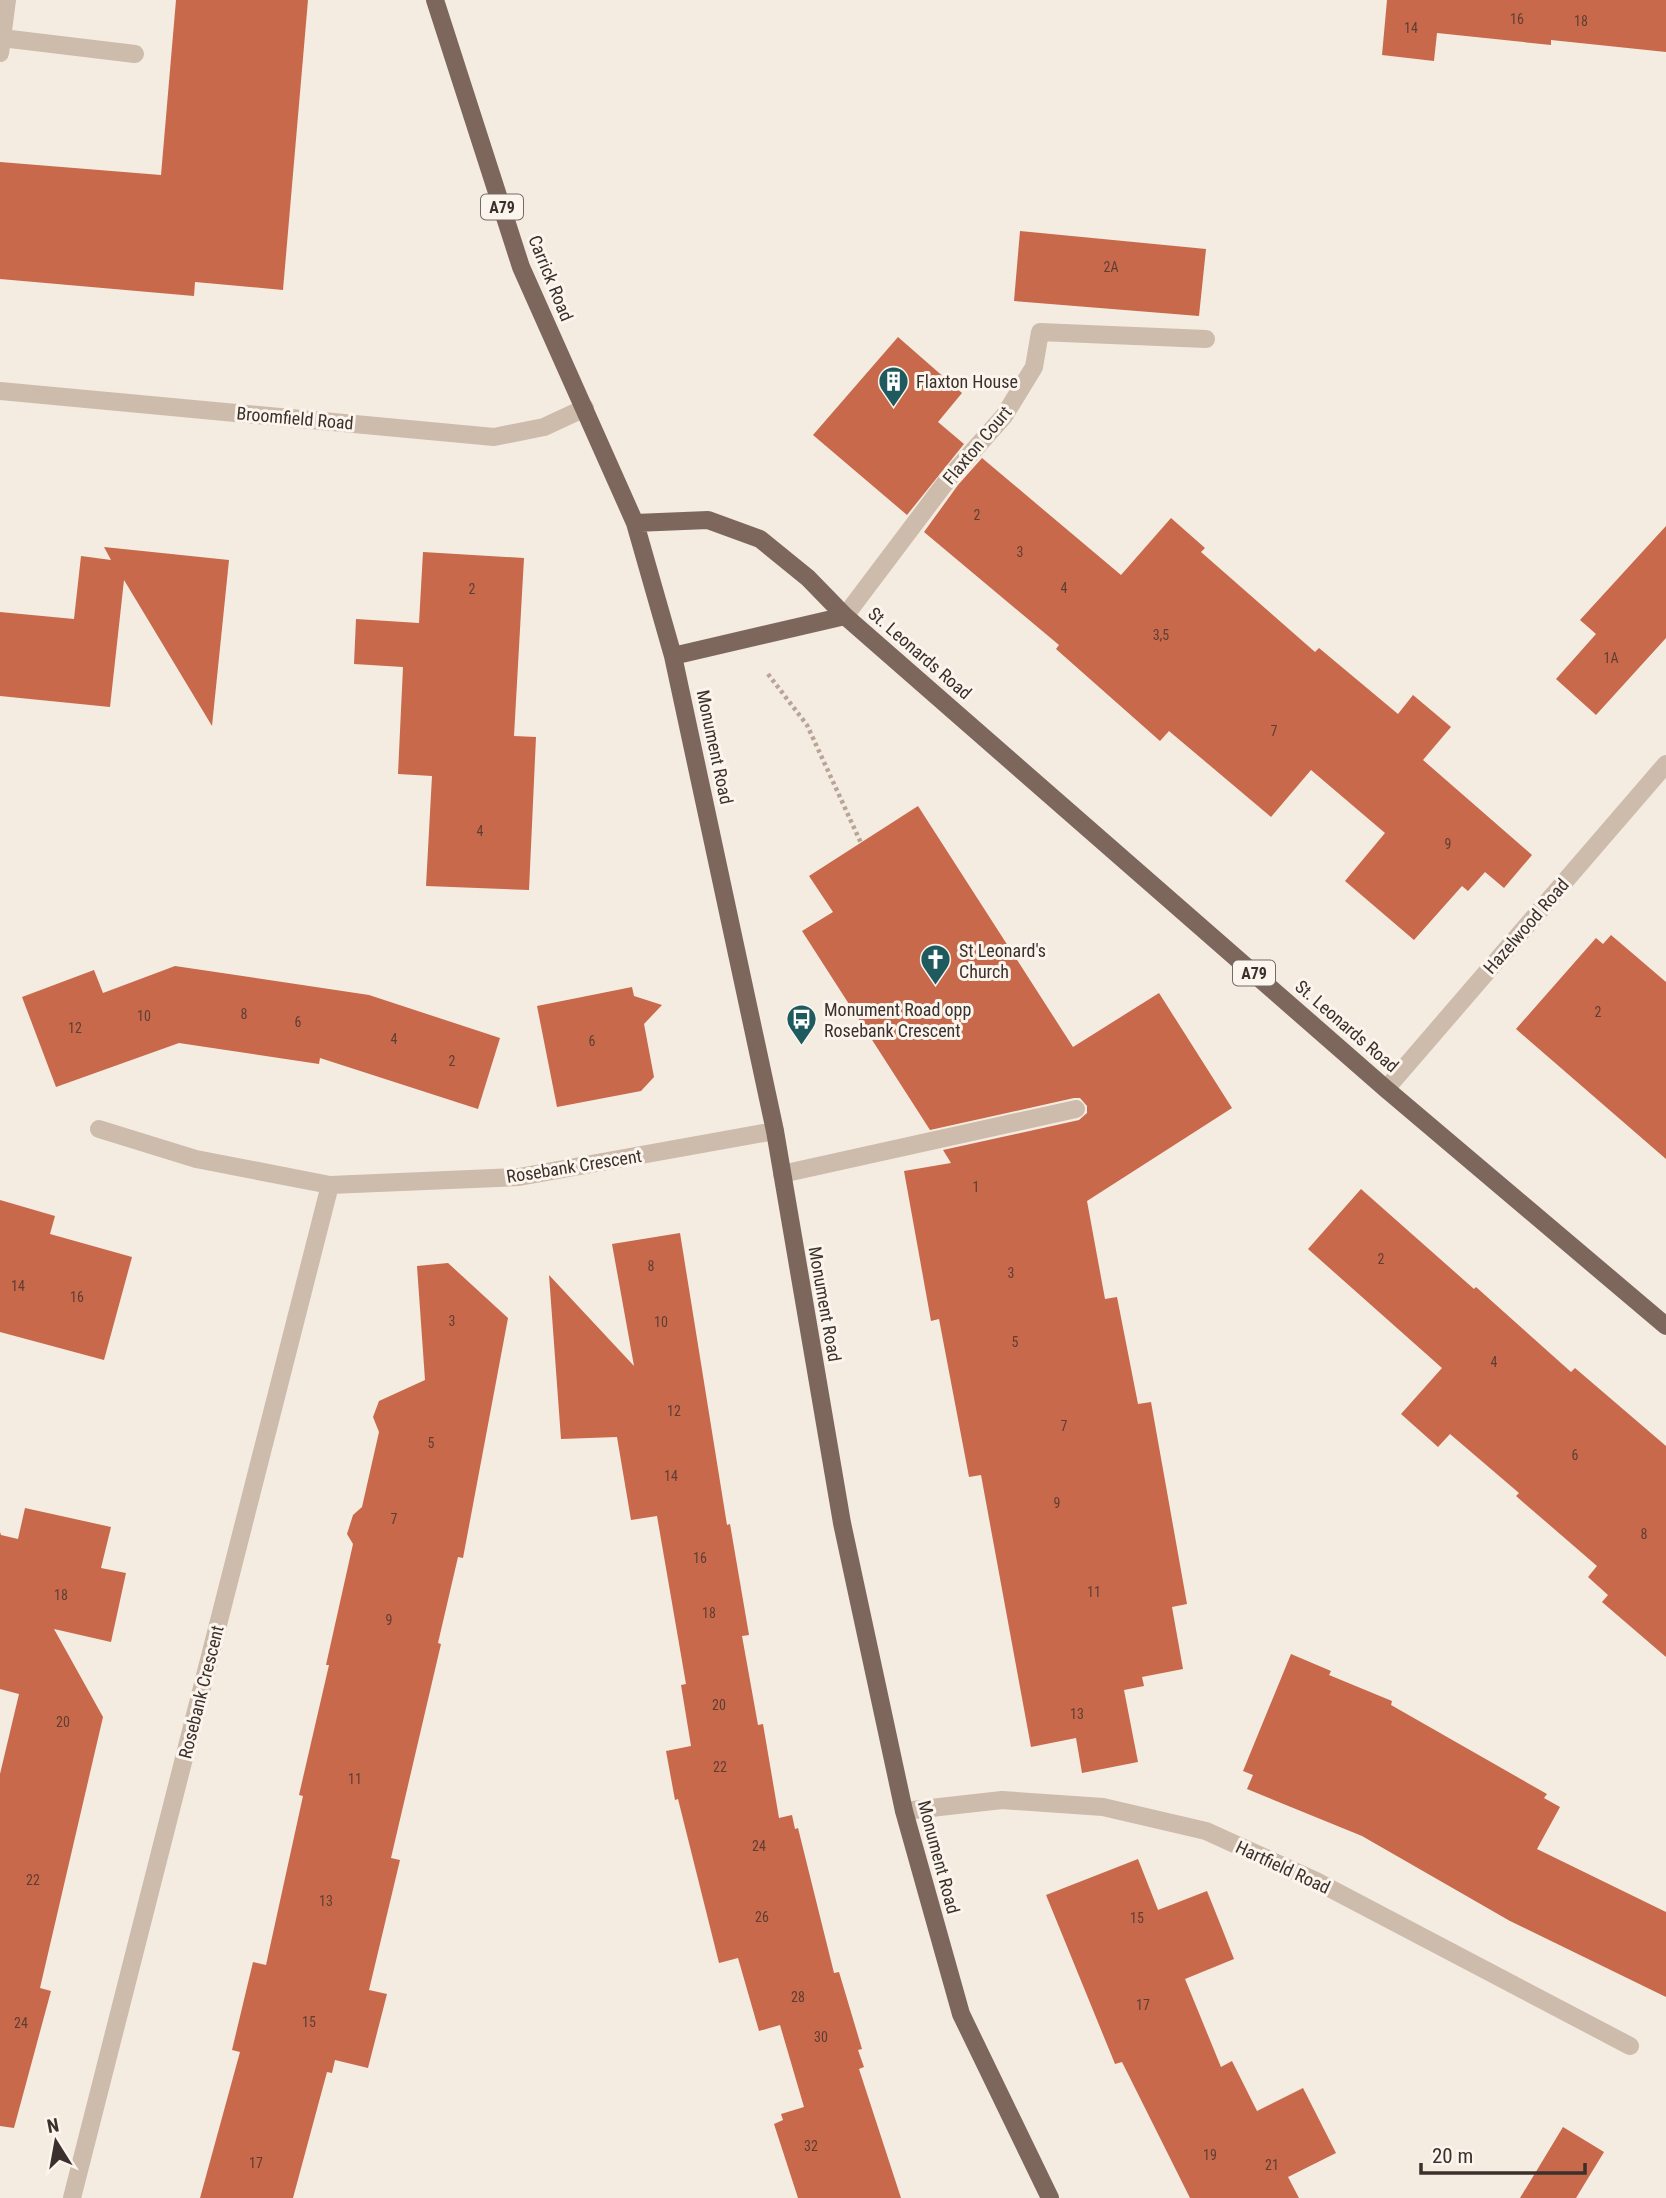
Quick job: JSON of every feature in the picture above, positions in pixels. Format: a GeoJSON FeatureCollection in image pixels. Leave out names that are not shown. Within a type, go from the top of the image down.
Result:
{"type":"FeatureCollection","features":[{"type":"Feature","properties":{"kind":"main road","name":"Carrick Road"},"geometry":{"type":"LineString","coordinates":[[435,0],[521,267],[585,408]]}},
{"type":"Feature","properties":{"kind":"main road","name":"Monument Road"},"geometry":{"type":"LineString","coordinates":[[585,408],[635,523],[673,656],[775,1131],[842,1523],[904,1811],[961,2014],[1050,2198]]}},
{"type":"Feature","properties":{"kind":"main road","name":"St. Leonards Road"},"geometry":{"type":"LineString","coordinates":[[635,523],[708,520],[760,538],[1386,1089],[1666,1326]]}},
{"type":"Feature","properties":{"kind":"main road","name":"St. Leonards Road"},"geometry":{"type":"LineString","coordinates":[[673,656],[845,615]]}},
{"type":"Feature","properties":{"kind":"street"},"geometry":{"type":"LineString","coordinates":[[7,0],[1,46],[135,54]]}},
{"type":"Feature","properties":{"kind":"street","name":"Flaxton Court"},"geometry":{"type":"LineString","coordinates":[[845,615],[949,478],[1004,416],[1034,367],[1040,332],[1206,338]]}},
{"type":"Feature","properties":{"kind":"street","name":"Broomfield Road"},"geometry":{"type":"LineString","coordinates":[[0,391],[494,437],[544,427],[585,408]]}},
{"type":"Feature","properties":{"kind":"street","name":"Hazelwood Road"},"geometry":{"type":"LineString","coordinates":[[1386,1089],[1666,764]]}},
{"type":"Feature","properties":{"kind":"street"},"geometry":{"type":"LineString","coordinates":[[782,1174],[1076,1109]]}},
{"type":"Feature","properties":{"kind":"street","name":"Rosebank Crescent"},"geometry":{"type":"LineString","coordinates":[[99,1129],[196,1159],[330,1185],[519,1177],[775,1131]]}},
{"type":"Feature","properties":{"kind":"street","name":"Rosebank Crescent"},"geometry":{"type":"LineString","coordinates":[[72,2198],[330,1185]]}},
{"type":"Feature","properties":{"kind":"street","name":"Hartfield Road"},"geometry":{"type":"LineString","coordinates":[[904,1811],[1002,1800],[1103,1807],[1206,1830],[1316,1881],[1630,2046]]}},
{"type":"Feature","properties":{"kind":"path"},"geometry":{"type":"LineString","coordinates":[[742,640],[807,725],[861,843]]}},
{"type":"Feature","properties":{"kind":"building"},"geometry":{"type":"Polygon","coordinates":[[[176,0],[308,0],[283,290],[195,282],[194,296],[0,279],[0,162],[161,175],[176,0]]]}},
{"type":"Feature","properties":{"kind":"building"},"geometry":{"type":"Polygon","coordinates":[[[1387,0],[1666,0],[1666,52],[1551,40],[1551,45],[1437,33],[1434,61],[1382,55],[1387,0]]]}},
{"type":"Feature","properties":{"kind":"building"},"geometry":{"type":"Polygon","coordinates":[[[1020,231],[1206,249],[1199,316],[1014,301],[1020,231]]]}},
{"type":"Feature","properties":{"kind":"building","name":"Flaxton House"},"geometry":{"type":"Polygon","coordinates":[[[898,337],[962,393],[938,422],[964,444],[907,515],[813,435],[898,337]]]}},
{"type":"Feature","properties":{"kind":"building"},"geometry":{"type":"Polygon","coordinates":[[[982,458],[1121,575],[1171,518],[1205,548],[1201,552],[1315,652],[1319,648],[1398,714],[1413,695],[1451,727],[1423,760],[1532,855],[1504,888],[1485,872],[1468,891],[1462,886],[1414,940],[1345,881],[1385,833],[1311,770],[1271,817],[1169,731],[1160,741],[1056,649],[1059,645],[924,532],[958,485],[982,458]]]}},
{"type":"Feature","properties":{"kind":"building"},"geometry":{"type":"Polygon","coordinates":[[[1666,526],[1666,638],[1596,715],[1556,679],[1596,634],[1580,620],[1666,526]]]}},
{"type":"Feature","properties":{"kind":"building"},"geometry":{"type":"Polygon","coordinates":[[[104,547],[229,560],[212,726],[124,580],[110,707],[0,696],[0,612],[74,619],[81,556],[111,560],[104,547]]]}},
{"type":"Feature","properties":{"kind":"building"},"geometry":{"type":"Polygon","coordinates":[[[423,552],[524,558],[514,736],[536,737],[529,890],[426,886],[432,776],[398,774],[403,667],[354,664],[356,619],[419,623],[423,552]]]}},
{"type":"Feature","properties":{"kind":"building"},"geometry":{"type":"Polygon","coordinates":[[[918,806],[1073,1047],[1159,993],[1232,1108],[1087,1201],[1105,1299],[1117,1297],[1138,1404],[1151,1402],[1187,1604],[1172,1607],[1183,1669],[1142,1677],[1144,1686],[1124,1690],[1138,1762],[1082,1773],[1076,1738],[1031,1747],[981,1475],[969,1477],[939,1319],[931,1321],[904,1171],[951,1163],[943,1150],[1079,1120],[1087,1113],[1087,1106],[1080,1098],[1074,1098],[930,1130],[802,931],[833,912],[809,876],[918,806]]]}},
{"type":"Feature","properties":{"kind":"building"},"geometry":{"type":"Polygon","coordinates":[[[1611,935],[1666,982],[1666,1159],[1516,1029],[1596,938],[1603,944],[1611,935]]]}},
{"type":"Feature","properties":{"kind":"building"},"geometry":{"type":"Polygon","coordinates":[[[175,966],[369,995],[500,1038],[478,1109],[320,1058],[319,1064],[179,1043],[56,1087],[22,997],[94,970],[103,993],[175,966]]]}},
{"type":"Feature","properties":{"kind":"building"},"geometry":{"type":"Polygon","coordinates":[[[632,987],[634,996],[662,1005],[644,1024],[654,1077],[641,1091],[557,1107],[537,1006],[632,987]]]}},
{"type":"Feature","properties":{"kind":"building"},"geometry":{"type":"Polygon","coordinates":[[[1361,1189],[1571,1372],[1575,1368],[1666,1446],[1666,1657],[1602,1602],[1608,1595],[1588,1577],[1597,1566],[1516,1496],[1519,1493],[1450,1434],[1438,1447],[1401,1414],[1442,1368],[1308,1249],[1361,1189]]]}},
{"type":"Feature","properties":{"kind":"building"},"geometry":{"type":"Polygon","coordinates":[[[0,1200],[55,1216],[50,1234],[132,1257],[104,1360],[0,1332],[0,1200]]]}},
{"type":"Feature","properties":{"kind":"building"},"geometry":{"type":"Polygon","coordinates":[[[680,1233],[727,1525],[730,1524],[749,1635],[742,1636],[758,1725],[763,1724],[779,1818],[792,1815],[795,1829],[798,1828],[834,1973],[839,1972],[862,2049],[858,2050],[864,2067],[859,2069],[901,2198],[798,2198],[774,2124],[783,2120],[781,2114],[804,2107],[780,2025],[759,2031],[738,1958],[719,1963],[678,1799],[675,1800],[666,1751],[691,1746],[681,1685],[686,1684],[657,1516],[631,1520],[617,1437],[561,1439],[549,1275],[634,1366],[612,1244],[680,1233]]]}},
{"type":"Feature","properties":{"kind":"building"},"geometry":{"type":"Polygon","coordinates":[[[448,1263],[508,1318],[463,1558],[458,1557],[438,1643],[441,1644],[391,1858],[400,1860],[369,1990],[387,1994],[368,2068],[335,2060],[332,2073],[327,2072],[293,2198],[200,2198],[240,2052],[232,2050],[253,1962],[266,1965],[353,1544],[347,1534],[353,1515],[362,1507],[379,1432],[373,1417],[379,1401],[425,1380],[417,1266],[448,1263]]]}},
{"type":"Feature","properties":{"kind":"building"},"geometry":{"type":"Polygon","coordinates":[[[25,1508],[111,1527],[101,1568],[126,1573],[111,1642],[54,1629],[103,1717],[40,1988],[51,1991],[14,2128],[0,2126],[0,1774],[19,1694],[0,1689],[0,1532],[1,1535],[18,1539],[25,1508]]]}},
{"type":"Feature","properties":{"kind":"building"},"geometry":{"type":"Polygon","coordinates":[[[1291,1654],[1331,1671],[1329,1675],[1392,1701],[1391,1705],[1547,1794],[1544,1798],[1560,1807],[1537,1849],[1666,1912],[1666,1997],[1510,1921],[1362,1836],[1247,1789],[1253,1775],[1243,1771],[1291,1654]]]}},
{"type":"Feature","properties":{"kind":"building"},"geometry":{"type":"Polygon","coordinates":[[[1138,1859],[1158,1910],[1207,1891],[1221,1926],[1234,1959],[1185,1979],[1221,2067],[1232,2061],[1257,2111],[1303,2088],[1336,2153],[1288,2177],[1299,2198],[1190,2198],[1122,2062],[1115,2064],[1046,1895],[1138,1859]]]}},
{"type":"Feature","properties":{"kind":"building"},"geometry":{"type":"Polygon","coordinates":[[[1563,2127],[1604,2152],[1576,2198],[1520,2198],[1563,2127]]]}},
{"type":"Feature","properties":{"kind":"place","name":"Flaxton House"},"geometry":{"type":"Point","coordinates":[893,408]}},
{"type":"Feature","properties":{"kind":"place","name":"St Leonard's Church"},"geometry":{"type":"Point","coordinates":[936,987]}},
{"type":"Feature","properties":{"kind":"place","name":"Monument Road opp Rosebank Crescent"},"geometry":{"type":"Point","coordinates":[801,1046]}}]}
